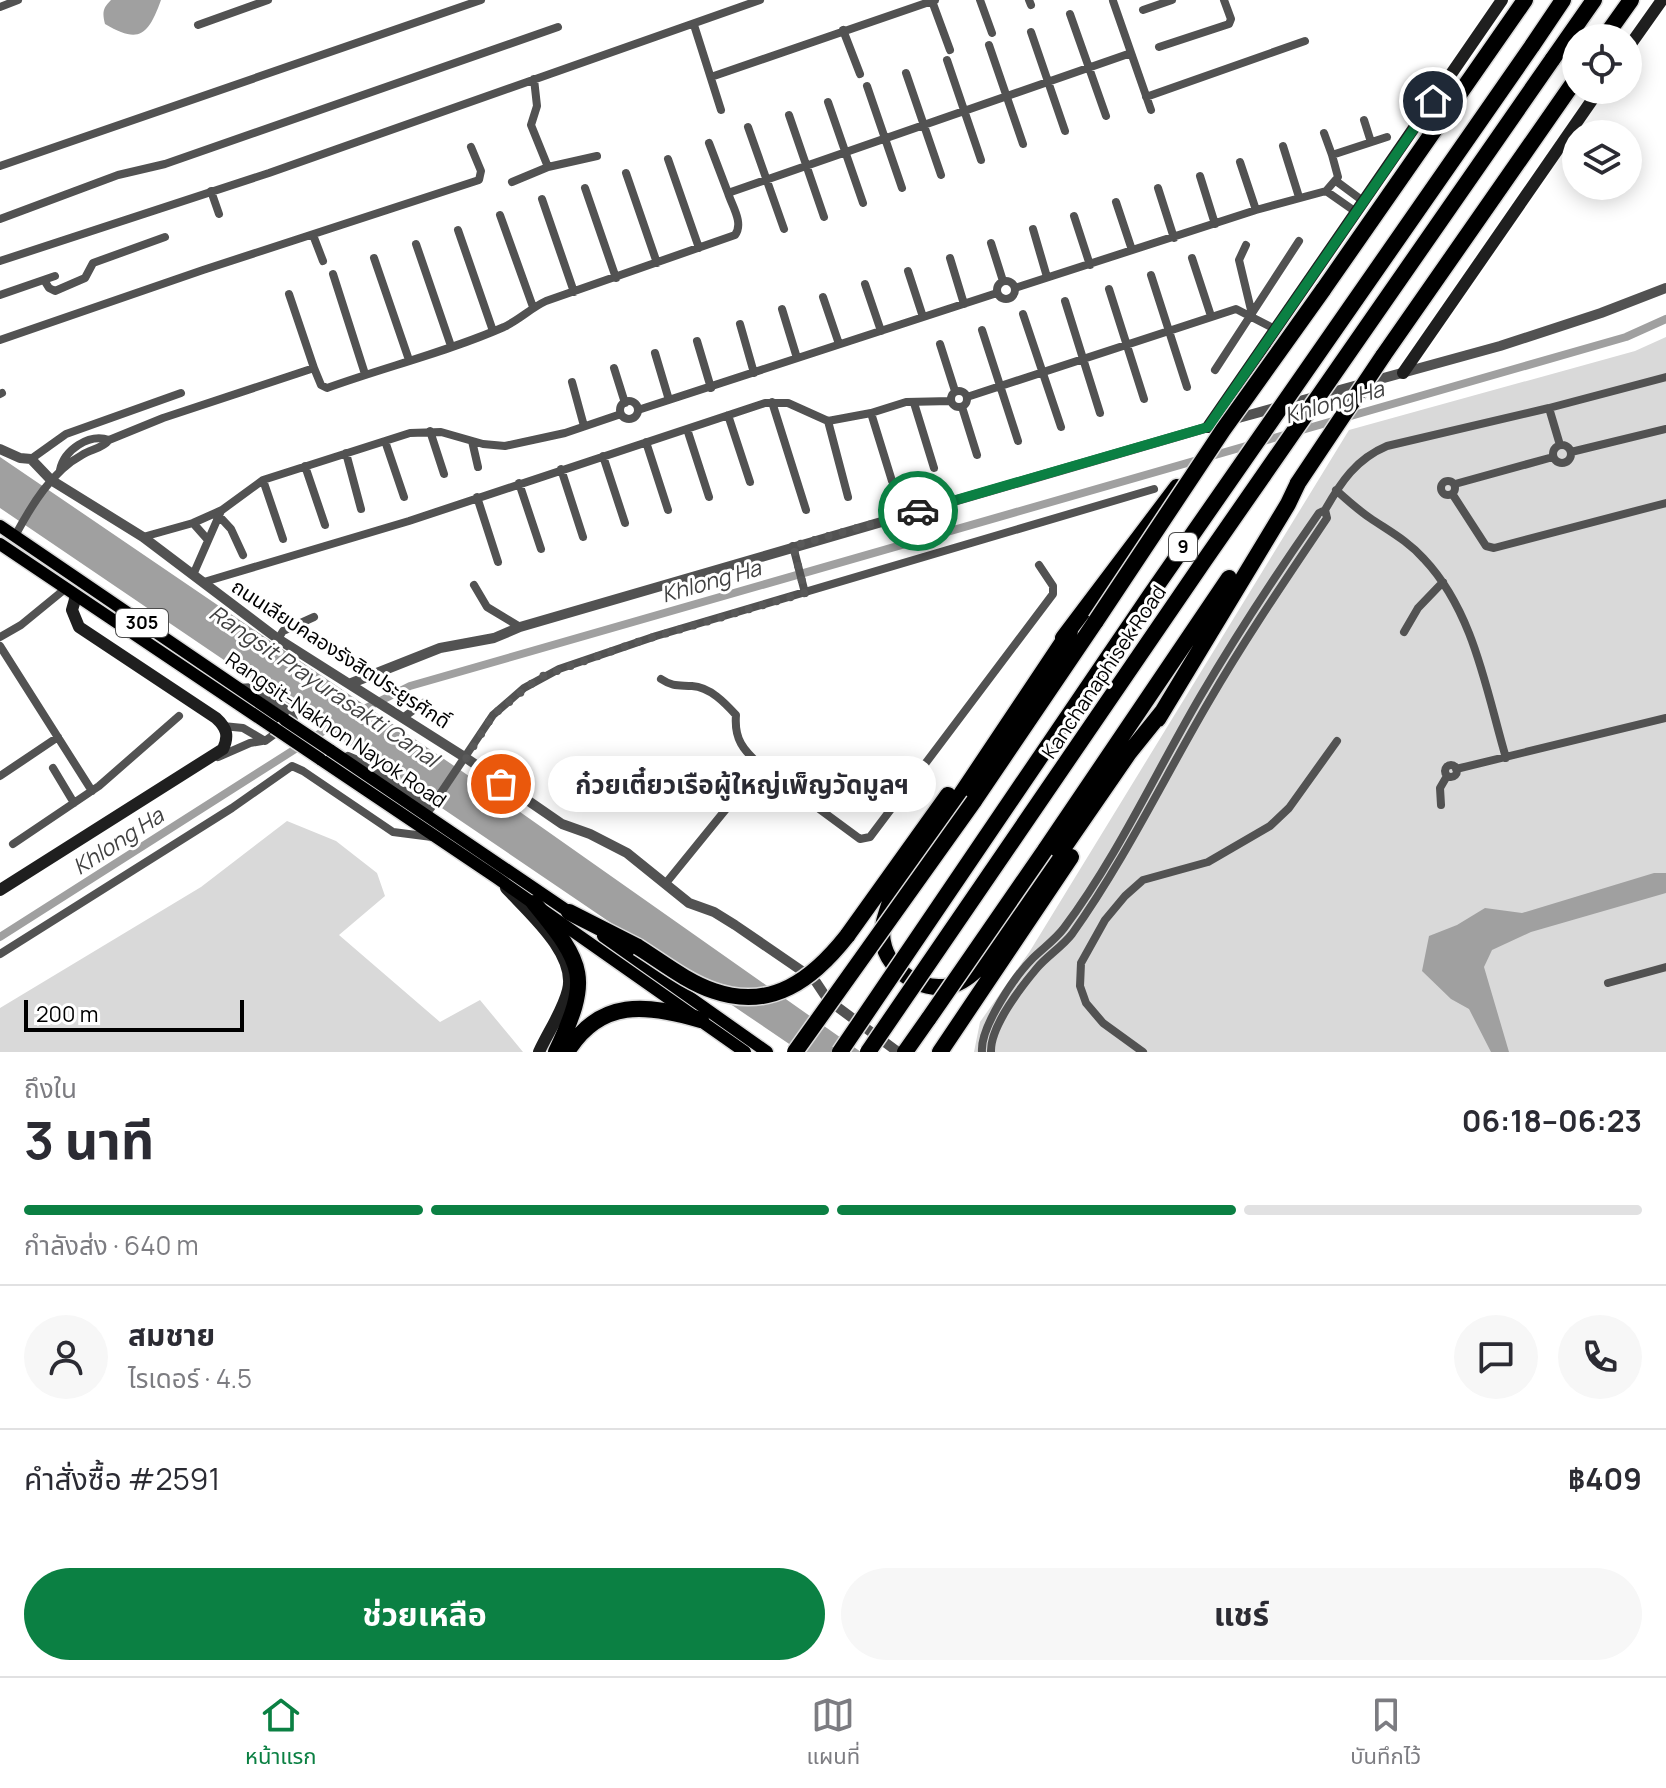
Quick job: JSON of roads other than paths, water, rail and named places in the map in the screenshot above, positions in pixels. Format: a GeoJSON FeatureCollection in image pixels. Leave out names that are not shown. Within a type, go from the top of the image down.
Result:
{"type":"FeatureCollection","features":[{"type":"Feature","properties":{"kind":"highway"},"geometry":{"type":"LineString","coordinates":[[795,1052],[974,801],[1090,616],[1216,429],[1323,290],[1525,0]]}},
{"type":"Feature","properties":{"kind":"highway","name":"Kanchanaphisek Road"},"geometry":{"type":"LineString","coordinates":[[840,1052],[1151,594],[1563,0]]}},
{"type":"Feature","properties":{"kind":"highway","name":"Kanchanaphisek Road"},"geometry":{"type":"LineString","coordinates":[[868,1052],[1594,0]]}},
{"type":"Feature","properties":{"kind":"highway"},"geometry":{"type":"LineString","coordinates":[[1614,24],[1631,0]]}},
{"type":"Feature","properties":{"kind":"highway"},"geometry":{"type":"LineString","coordinates":[[905,1052],[1288,504],[1298,483],[1562,99]]}},
{"type":"Feature","properties":{"kind":"highway"},"geometry":{"type":"LineString","coordinates":[[940,1052],[1136,760],[1231,586]]}},
{"type":"Feature","properties":{"kind":"highway"},"geometry":{"type":"LineString","coordinates":[[569,912],[714,991],[764,995],[794,986],[811,976],[829,959],[1044,662],[1070,631],[1090,616]]}},
{"type":"Feature","properties":{"kind":"highway"},"geometry":{"type":"LineString","coordinates":[[1070,631],[891,899],[884,921],[883,942],[892,962],[907,978],[927,985],[949,986],[985,962],[1129,753],[1162,712]]}},
{"type":"Feature","properties":{"kind":"highway"},"geometry":{"type":"LineString","coordinates":[[534,903],[567,945],[579,980],[577,1003],[556,1052]]}},
{"type":"Feature","properties":{"kind":"highway"},"geometry":{"type":"LineString","coordinates":[[567,1052],[583,1030],[599,1018],[618,1011],[649,1007],[701,1020]]}},
{"type":"Feature","properties":{"kind":"main road"},"geometry":{"type":"LineString","coordinates":[[1216,429],[1275,329],[1502,0]]}},
{"type":"Feature","properties":{"kind":"main road"},"geometry":{"type":"LineString","coordinates":[[1642,28],[1662,0]]}},
{"type":"Feature","properties":{"kind":"main road"},"geometry":{"type":"LineString","coordinates":[[1403,373],[1589,104]]}},
{"type":"Feature","properties":{"kind":"main road","name":"Rangsit-Nakhon Nayok Road"},"geometry":{"type":"LineString","coordinates":[[0,526],[17,533],[237,689],[280,724]]}},
{"type":"Feature","properties":{"kind":"main road","name":"Rangsit-Nakhon Nayok Road"},"geometry":{"type":"LineString","coordinates":[[0,544],[325,754],[430,810],[767,1052]]}},
{"type":"Feature","properties":{"kind":"main road"},"geometry":{"type":"LineString","coordinates":[[0,890],[223,749],[228,737],[216,718],[79,627],[72,610],[70,592]]}},
{"type":"Feature","properties":{"kind":"main road","name":"Rangsit-Nakhon Nayok Road"},"geometry":{"type":"LineString","coordinates":[[325,754],[376,797],[534,903],[745,1052]]}},
{"type":"Feature","properties":{"kind":"main road"},"geometry":{"type":"LineString","coordinates":[[497,878],[541,927],[567,963],[570,980],[567,993],[539,1052]]}},
{"type":"Feature","properties":{"kind":"street"},"geometry":{"type":"LineString","coordinates":[[0,7],[18,0]]}},
{"type":"Feature","properties":{"kind":"street"},"geometry":{"type":"LineString","coordinates":[[198,25],[268,0]]}},
{"type":"Feature","properties":{"kind":"street"},"geometry":{"type":"LineString","coordinates":[[0,166],[481,0]]}},
{"type":"Feature","properties":{"kind":"street"},"geometry":{"type":"LineString","coordinates":[[0,261],[269,173],[760,0]]}},
{"type":"Feature","properties":{"kind":"street"},"geometry":{"type":"LineString","coordinates":[[711,77],[933,0],[981,160]]}},
{"type":"Feature","properties":{"kind":"street"},"geometry":{"type":"LineString","coordinates":[[980,0],[992,33]]}},
{"type":"Feature","properties":{"kind":"street"},"geometry":{"type":"LineString","coordinates":[[1143,10],[1172,0]]}},
{"type":"Feature","properties":{"kind":"street"},"geometry":{"type":"LineString","coordinates":[[1113,1],[1151,110]]}},
{"type":"Feature","properties":{"kind":"street"},"geometry":{"type":"LineString","coordinates":[[1159,47],[1229,24],[1231,19],[1226,1]]}},
{"type":"Feature","properties":{"kind":"street"},"geometry":{"type":"LineString","coordinates":[[1070,14],[1106,116]]}},
{"type":"Feature","properties":{"kind":"street"},"geometry":{"type":"LineString","coordinates":[[694,25],[721,110]]}},
{"type":"Feature","properties":{"kind":"street"},"geometry":{"type":"LineString","coordinates":[[0,219],[118,175],[165,164],[558,27]]}},
{"type":"Feature","properties":{"kind":"street"},"geometry":{"type":"LineString","coordinates":[[843,30],[860,74]]}},
{"type":"Feature","properties":{"kind":"street"},"geometry":{"type":"LineString","coordinates":[[1031,32],[1065,131]]}},
{"type":"Feature","properties":{"kind":"street"},"geometry":{"type":"LineString","coordinates":[[1146,97],[1305,41]]}},
{"type":"Feature","properties":{"kind":"street"},"geometry":{"type":"LineString","coordinates":[[989,45],[1023,144]]}},
{"type":"Feature","properties":{"kind":"street"},"geometry":{"type":"LineString","coordinates":[[728,193],[1131,53]]}},
{"type":"Feature","properties":{"kind":"street"},"geometry":{"type":"LineString","coordinates":[[906,73],[941,175]]}},
{"type":"Feature","properties":{"kind":"street"},"geometry":{"type":"LineString","coordinates":[[534,79],[537,106],[531,125],[548,167]]}},
{"type":"Feature","properties":{"kind":"street"},"geometry":{"type":"LineString","coordinates":[[867,86],[902,188]]}},
{"type":"Feature","properties":{"kind":"street"},"geometry":{"type":"LineString","coordinates":[[828,102],[863,203]]}},
{"type":"Feature","properties":{"kind":"street"},"geometry":{"type":"LineString","coordinates":[[789,115],[824,217]]}},
{"type":"Feature","properties":{"kind":"street"},"geometry":{"type":"LineString","coordinates":[[1364,120],[1371,142]]}},
{"type":"Feature","properties":{"kind":"street"},"geometry":{"type":"LineString","coordinates":[[748,127],[784,229]]}},
{"type":"Feature","properties":{"kind":"street"},"geometry":{"type":"LineString","coordinates":[[1015,288],[1256,210],[1326,191],[1336,181],[1338,174],[1324,133]]}},
{"type":"Feature","properties":{"kind":"street"},"geometry":{"type":"LineString","coordinates":[[1332,155],[1387,137]]}},
{"type":"Feature","properties":{"kind":"street"},"geometry":{"type":"LineString","coordinates":[[289,294],[314,368],[321,385],[327,388],[493,331],[508,325],[533,307],[737,233],[739,223],[709,143]]}},
{"type":"Feature","properties":{"kind":"street"},"geometry":{"type":"LineString","coordinates":[[1283,146],[1299,197]]}},
{"type":"Feature","properties":{"kind":"street"},"geometry":{"type":"LineString","coordinates":[[0,340],[479,180],[481,171],[471,147]]}},
{"type":"Feature","properties":{"kind":"street"},"geometry":{"type":"LineString","coordinates":[[512,182],[548,167],[597,156]]}},
{"type":"Feature","properties":{"kind":"street"},"geometry":{"type":"LineString","coordinates":[[668,159],[699,248]]}},
{"type":"Feature","properties":{"kind":"street"},"geometry":{"type":"LineString","coordinates":[[1240,162],[1256,210]]}},
{"type":"Feature","properties":{"kind":"street"},"geometry":{"type":"LineString","coordinates":[[626,173],[657,263]]}},
{"type":"Feature","properties":{"kind":"street"},"geometry":{"type":"LineString","coordinates":[[1200,176],[1215,224]]}},
{"type":"Feature","properties":{"kind":"street"},"geometry":{"type":"LineString","coordinates":[[1336,181],[1359,207]]}},
{"type":"Feature","properties":{"kind":"street"},"geometry":{"type":"LineString","coordinates":[[585,188],[616,278]]}},
{"type":"Feature","properties":{"kind":"street"},"geometry":{"type":"LineString","coordinates":[[1158,188],[1174,238]]}},
{"type":"Feature","properties":{"kind":"street"},"geometry":{"type":"LineString","coordinates":[[211,191],[219,214]]}},
{"type":"Feature","properties":{"kind":"street"},"geometry":{"type":"LineString","coordinates":[[1326,191],[1359,207]]}},
{"type":"Feature","properties":{"kind":"street"},"geometry":{"type":"LineString","coordinates":[[542,199],[574,292]]}},
{"type":"Feature","properties":{"kind":"street"},"geometry":{"type":"LineString","coordinates":[[1116,202],[1132,250]]}},
{"type":"Feature","properties":{"kind":"street"},"geometry":{"type":"LineString","coordinates":[[500,215],[533,307]]}},
{"type":"Feature","properties":{"kind":"street"},"geometry":{"type":"LineString","coordinates":[[1074,216],[1090,265]]}},
{"type":"Feature","properties":{"kind":"street"},"geometry":{"type":"LineString","coordinates":[[1033,229],[1047,277]]}},
{"type":"Feature","properties":{"kind":"street"},"geometry":{"type":"LineString","coordinates":[[458,230],[493,331]]}},
{"type":"Feature","properties":{"kind":"street"},"geometry":{"type":"LineString","coordinates":[[313,235],[323,261]]}},
{"type":"Feature","properties":{"kind":"street"},"geometry":{"type":"LineString","coordinates":[[44,280],[55,291],[85,278],[93,263],[165,237]]}},
{"type":"Feature","properties":{"kind":"street"},"geometry":{"type":"LineString","coordinates":[[1215,370],[1299,241]]}},
{"type":"Feature","properties":{"kind":"street"},"geometry":{"type":"LineString","coordinates":[[991,243],[1003,281]]}},
{"type":"Feature","properties":{"kind":"street"},"geometry":{"type":"LineString","coordinates":[[416,244],[451,346]]}},
{"type":"Feature","properties":{"kind":"street"},"geometry":{"type":"LineString","coordinates":[[1246,245],[1239,260],[1252,314]]}},
{"type":"Feature","properties":{"kind":"street"},"geometry":{"type":"LineString","coordinates":[[374,258],[409,360]]}},
{"type":"Feature","properties":{"kind":"street"},"geometry":{"type":"LineString","coordinates":[[950,258],[964,304]]}},
{"type":"Feature","properties":{"kind":"street"},"geometry":{"type":"LineString","coordinates":[[1192,258],[1211,316]]}},
{"type":"Feature","properties":{"kind":"street"},"geometry":{"type":"LineString","coordinates":[[908,271],[923,317]]}},
{"type":"Feature","properties":{"kind":"street"},"geometry":{"type":"LineString","coordinates":[[333,274],[365,374]]}},
{"type":"Feature","properties":{"kind":"street"},"geometry":{"type":"LineString","coordinates":[[1151,275],[1187,387]]}},
{"type":"Feature","properties":{"kind":"street"},"geometry":{"type":"LineString","coordinates":[[0,295],[55,276]]}},
{"type":"Feature","properties":{"kind":"street"},"geometry":{"type":"LineString","coordinates":[[1003,281],[1009,281],[1015,288],[1013,296],[1008,299],[1002,299],[997,293],[997,286],[1003,281]]}},
{"type":"Feature","properties":{"kind":"street"},"geometry":{"type":"LineString","coordinates":[[865,284],[881,331]]}},
{"type":"Feature","properties":{"kind":"street"},"geometry":{"type":"LineString","coordinates":[[354,686],[440,648],[494,638],[520,627],[1216,429],[1601,313],[1666,288]]}},
{"type":"Feature","properties":{"kind":"street"},"geometry":{"type":"LineString","coordinates":[[1109,289],[1144,399]]}},
{"type":"Feature","properties":{"kind":"street"},"geometry":{"type":"LineString","coordinates":[[143,537],[220,513],[263,480],[410,433],[430,431],[493,446],[517,445],[621,414],[631,419],[638,410],[997,293]]}},
{"type":"Feature","properties":{"kind":"street"},"geometry":{"type":"LineString","coordinates":[[823,297],[839,344]]}},
{"type":"Feature","properties":{"kind":"street"},"geometry":{"type":"LineString","coordinates":[[1065,301],[1100,413]]}},
{"type":"Feature","properties":{"kind":"street"},"geometry":{"type":"LineString","coordinates":[[782,309],[797,358]]}},
{"type":"Feature","properties":{"kind":"street"},"geometry":{"type":"LineString","coordinates":[[967,397],[1236,309],[1252,314],[1275,329]]}},
{"type":"Feature","properties":{"kind":"street"},"geometry":{"type":"LineString","coordinates":[[1023,314],[1061,427]]}},
{"type":"Feature","properties":{"kind":"street"},"geometry":{"type":"LineString","coordinates":[[740,324],[754,373]]}},
{"type":"Feature","properties":{"kind":"street"},"geometry":{"type":"LineString","coordinates":[[982,330],[1018,441]]}},
{"type":"Feature","properties":{"kind":"street"},"geometry":{"type":"LineString","coordinates":[[697,341],[711,388]]}},
{"type":"Feature","properties":{"kind":"street"},"geometry":{"type":"LineString","coordinates":[[940,344],[955,391],[951,401]]}},
{"type":"Feature","properties":{"kind":"street"},"geometry":{"type":"LineString","coordinates":[[655,353],[669,400]]}},
{"type":"Feature","properties":{"kind":"street"},"geometry":{"type":"LineString","coordinates":[[17,533],[74,447],[102,437],[109,440],[219,398],[314,368]]}},
{"type":"Feature","properties":{"kind":"street"},"geometry":{"type":"LineString","coordinates":[[614,368],[625,403]]}},
{"type":"Feature","properties":{"kind":"street"},"geometry":{"type":"LineString","coordinates":[[991,1052],[991,1042],[998,1025],[1038,967],[1070,937],[1170,760],[1270,601],[1327,518],[1325,510],[1353,467],[1387,446],[1666,377]]}},
{"type":"Feature","properties":{"kind":"street"},"geometry":{"type":"LineString","coordinates":[[572,382],[584,426]]}},
{"type":"Feature","properties":{"kind":"street"},"geometry":{"type":"LineString","coordinates":[[951,401],[955,406],[962,407],[967,403],[963,391],[955,391]]}},
{"type":"Feature","properties":{"kind":"street"},"geometry":{"type":"LineString","coordinates":[[31,459],[66,434],[181,393]]}},
{"type":"Feature","properties":{"kind":"street"},"geometry":{"type":"LineString","coordinates":[[204,582],[409,521],[772,402],[788,403],[828,421],[871,413],[899,403],[951,401]]}},
{"type":"Feature","properties":{"kind":"street"},"geometry":{"type":"LineString","coordinates":[[772,402],[806,510]]}},
{"type":"Feature","properties":{"kind":"street"},"geometry":{"type":"LineString","coordinates":[[621,414],[625,403],[633,403],[638,410]]}},
{"type":"Feature","properties":{"kind":"street"},"geometry":{"type":"LineString","coordinates":[[914,403],[934,468]]}},
{"type":"Feature","properties":{"kind":"street"},"geometry":{"type":"LineString","coordinates":[[962,407],[977,455]]}},
{"type":"Feature","properties":{"kind":"street"},"geometry":{"type":"LineString","coordinates":[[1549,408],[1560,445]]}},
{"type":"Feature","properties":{"kind":"street"},"geometry":{"type":"LineString","coordinates":[[871,413],[892,481]]}},
{"type":"Feature","properties":{"kind":"street"},"geometry":{"type":"LineString","coordinates":[[728,415],[750,482]]}},
{"type":"Feature","properties":{"kind":"street"},"geometry":{"type":"LineString","coordinates":[[828,421],[848,497]]}},
{"type":"Feature","properties":{"kind":"street"},"geometry":{"type":"LineString","coordinates":[[687,429],[709,497]]}},
{"type":"Feature","properties":{"kind":"street"},"geometry":{"type":"LineString","coordinates":[[1571,452],[1666,429]]}},
{"type":"Feature","properties":{"kind":"street"},"geometry":{"type":"LineString","coordinates":[[430,431],[444,474]]}},
{"type":"Feature","properties":{"kind":"street"},"geometry":{"type":"LineString","coordinates":[[385,441],[404,497]]}},
{"type":"Feature","properties":{"kind":"street"},"geometry":{"type":"LineString","coordinates":[[472,441],[478,467]]}},
{"type":"Feature","properties":{"kind":"street"},"geometry":{"type":"LineString","coordinates":[[646,442],[668,510]]}},
{"type":"Feature","properties":{"kind":"street"},"geometry":{"type":"LineString","coordinates":[[1560,445],[1571,452],[1570,459],[1565,463],[1557,462],[1553,457],[1554,450],[1560,445]]}},
{"type":"Feature","properties":{"kind":"street","name":"ถนนเลียบคลองรังสิตประยูรศักดิ์"},"geometry":{"type":"LineString","coordinates":[[0,449],[20,458],[31,459],[50,482],[143,537],[241,614],[404,717],[464,761],[562,824],[627,853],[689,903],[714,912],[805,973],[816,982],[828,1000],[898,1052]]}},
{"type":"Feature","properties":{"kind":"street"},"geometry":{"type":"LineString","coordinates":[[346,453],[361,509]]}},
{"type":"Feature","properties":{"kind":"street"},"geometry":{"type":"LineString","coordinates":[[603,456],[625,523]]}},
{"type":"Feature","properties":{"kind":"street"},"geometry":{"type":"LineString","coordinates":[[1453,495],[1442,493],[1444,482],[1455,484],[1553,457]]}},
{"type":"Feature","properties":{"kind":"street"},"geometry":{"type":"LineString","coordinates":[[305,466],[325,525]]}},
{"type":"Feature","properties":{"kind":"street"},"geometry":{"type":"LineString","coordinates":[[561,469],[583,537]]}},
{"type":"Feature","properties":{"kind":"street"},"geometry":{"type":"LineString","coordinates":[[263,480],[283,539]]}},
{"type":"Feature","properties":{"kind":"street"},"geometry":{"type":"LineString","coordinates":[[519,483],[541,549]]}},
{"type":"Feature","properties":{"kind":"street"},"geometry":{"type":"LineString","coordinates":[[1453,495],[1455,484]]}},
{"type":"Feature","properties":{"kind":"street"},"geometry":{"type":"LineString","coordinates":[[303,771],[328,744],[367,764],[430,810],[493,715],[540,677],[635,643],[805,590],[1154,489]]}},
{"type":"Feature","properties":{"kind":"street"},"geometry":{"type":"LineString","coordinates":[[1336,490],[1368,517],[1401,537],[1443,582],[1462,614],[1471,637],[1506,758]]}},
{"type":"Feature","properties":{"kind":"street"},"geometry":{"type":"LineString","coordinates":[[1453,495],[1486,546],[1494,548],[1666,503]]}},
{"type":"Feature","properties":{"kind":"street"},"geometry":{"type":"LineString","coordinates":[[477,497],[498,562]]}},
{"type":"Feature","properties":{"kind":"street"},"geometry":{"type":"LineString","coordinates":[[193,575],[220,513]]}},
{"type":"Feature","properties":{"kind":"street"},"geometry":{"type":"LineString","coordinates":[[220,513],[243,555]]}},
{"type":"Feature","properties":{"kind":"street"},"geometry":{"type":"LineString","coordinates":[[193,523],[208,540]]}},
{"type":"Feature","properties":{"kind":"street"},"geometry":{"type":"LineString","coordinates":[[793,548],[805,590]]}},
{"type":"Feature","properties":{"kind":"street"},"geometry":{"type":"LineString","coordinates":[[661,679],[673,686],[697,687],[718,697],[736,715],[736,736],[740,744],[761,766],[860,839],[870,837],[1053,594],[1053,586],[1039,565]]}},
{"type":"Feature","properties":{"kind":"street"},"geometry":{"type":"LineString","coordinates":[[1404,632],[1418,608],[1443,582]]}},
{"type":"Feature","properties":{"kind":"street"},"geometry":{"type":"LineString","coordinates":[[474,585],[487,607],[520,627]]}},
{"type":"Feature","properties":{"kind":"street"},"geometry":{"type":"LineString","coordinates":[[0,637],[70,592]]}},
{"type":"Feature","properties":{"kind":"street"},"geometry":{"type":"LineString","coordinates":[[278,639],[283,631],[314,617]]}},
{"type":"Feature","properties":{"kind":"street"},"geometry":{"type":"LineString","coordinates":[[0,646],[92,791]]}},
{"type":"Feature","properties":{"kind":"street"},"geometry":{"type":"LineString","coordinates":[[208,759],[271,739],[294,720],[253,687],[237,689]]}},
{"type":"Feature","properties":{"kind":"street"},"geometry":{"type":"LineString","coordinates":[[404,717],[423,703]]}},
{"type":"Feature","properties":{"kind":"street"},"geometry":{"type":"LineString","coordinates":[[13,844],[92,791],[179,716]]}},
{"type":"Feature","properties":{"kind":"street"},"geometry":{"type":"LineString","coordinates":[[1441,805],[1440,788],[1447,776],[1445,767],[1454,765],[1456,769],[1506,758],[1666,718]]}},
{"type":"Feature","properties":{"kind":"street"},"geometry":{"type":"LineString","coordinates":[[223,726],[243,728],[262,741]]}},
{"type":"Feature","properties":{"kind":"street"},"geometry":{"type":"LineString","coordinates":[[0,776],[58,737]]}},
{"type":"Feature","properties":{"kind":"street"},"geometry":{"type":"LineString","coordinates":[[1143,1052],[1103,1023],[1086,1003],[1080,986],[1081,963],[1105,920],[1143,880],[1208,862],[1270,826],[1289,808],[1337,741]]}},
{"type":"Feature","properties":{"kind":"street"},"geometry":{"type":"LineString","coordinates":[[0,954],[232,808],[292,766],[393,832],[438,838]]}},
{"type":"Feature","properties":{"kind":"street"},"geometry":{"type":"LineString","coordinates":[[666,883],[761,766]]}},
{"type":"Feature","properties":{"kind":"street"},"geometry":{"type":"LineString","coordinates":[[53,768],[74,803]]}},
{"type":"Feature","properties":{"kind":"street"},"geometry":{"type":"LineString","coordinates":[[365,813],[376,797]]}},
{"type":"Feature","properties":{"kind":"street"},"geometry":{"type":"LineString","coordinates":[[982,1052],[981,1041],[989,1020],[1030,960],[1086,904]]}},
{"type":"Feature","properties":{"kind":"street"},"geometry":{"type":"LineString","coordinates":[[1608,983],[1666,967]]}},
{"type":"Feature","properties":{"kind":"water"},"geometry":{"type":"Polygon","coordinates":[[[111,0],[161,0],[147,29],[134,35],[105,24],[104,10],[111,0]]]}},
{"type":"Feature","properties":{"kind":"water","name":"Rangsit Prayurasakti Canal"},"geometry":{"type":"Polygon","coordinates":[[[0,457],[466,774],[861,1052],[801,1052],[0,508],[0,457]]]}},
{"type":"Feature","properties":{"kind":"water"},"geometry":{"type":"Polygon","coordinates":[[[1654,873],[1666,873],[1666,893],[1531,932],[1492,950],[1484,967],[1509,1052],[1491,1052],[1469,1009],[1451,999],[1422,971],[1429,936],[1457,925],[1485,908],[1522,913],[1654,873]]]}},
{"type":"Feature","properties":{"kind":"waterway","name":"Khlong Ha"},"geometry":{"type":"LineString","coordinates":[[360,711],[410,686],[1626,337],[1666,319]]}},
{"type":"Feature","properties":{"kind":"waterway","name":"Khlong Ha"},"geometry":{"type":"LineString","coordinates":[[0,937],[333,725]]}},
{"type":"Feature","properties":{"kind":"place","name":"ก๋วยเตี๋ยวเรือผู้ใหญ่เพ็ญวัดมูลฯ"},"geometry":{"type":"Point","coordinates":[501,784]}}]}
